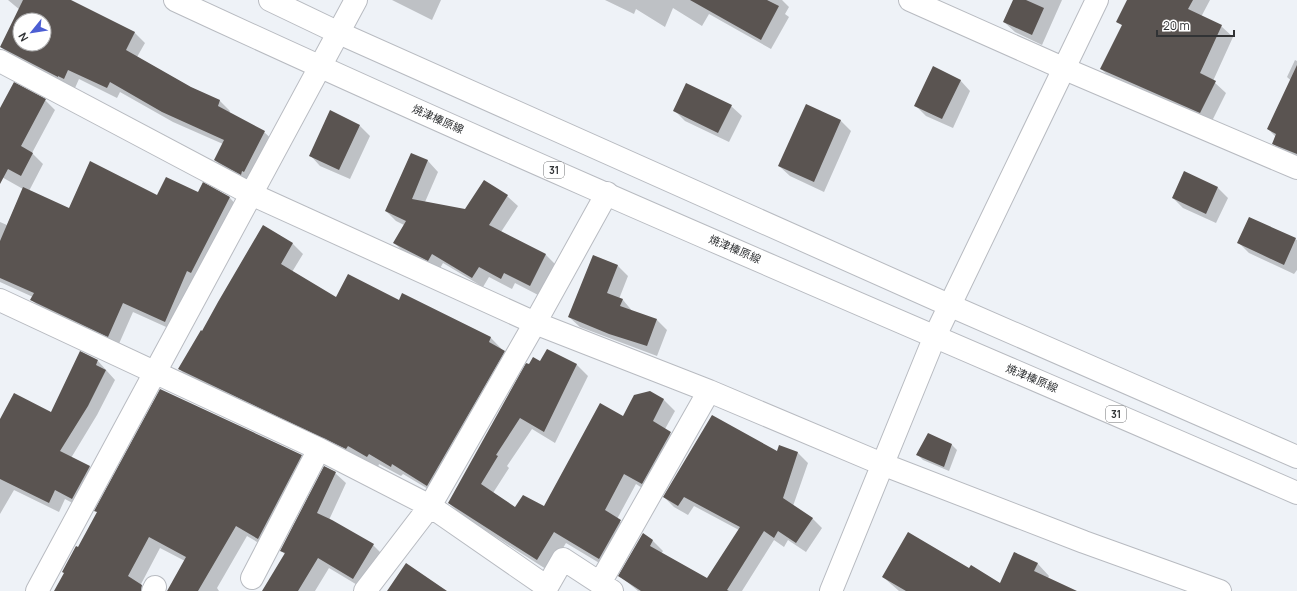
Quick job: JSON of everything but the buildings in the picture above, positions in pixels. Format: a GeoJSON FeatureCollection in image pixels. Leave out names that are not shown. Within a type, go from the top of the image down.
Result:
{"type":"FeatureCollection","features":[{"type":"Feature","properties":{"kind":"street","name":"焼津榛原線"},"geometry":{"type":"LineString","coordinates":[[175,0],[320,67],[1297,493]]}},
{"type":"Feature","properties":{"kind":"street"},"geometry":{"type":"LineString","coordinates":[[270,0],[339,33],[951,306],[1297,457]]}},
{"type":"Feature","properties":{"kind":"street"},"geometry":{"type":"LineString","coordinates":[[37,591],[356,0]]}},
{"type":"Feature","properties":{"kind":"street"},"geometry":{"type":"LineString","coordinates":[[910,0],[1065,69],[1297,168]]}},
{"type":"Feature","properties":{"kind":"street"},"geometry":{"type":"LineString","coordinates":[[831,591],[935,336],[951,306],[1097,0]]}},
{"type":"Feature","properties":{"kind":"street"},"geometry":{"type":"LineString","coordinates":[[0,61],[251,194],[535,323],[709,390],[882,464],[1084,542],[1220,591]]}},
{"type":"Feature","properties":{"kind":"street"},"geometry":{"type":"LineString","coordinates":[[365,591],[430,506],[535,323],[607,193]]}},
{"type":"Feature","properties":{"kind":"street"},"geometry":{"type":"LineString","coordinates":[[0,300],[319,449],[430,506],[546,589],[563,559],[606,587],[709,390]]}},
{"type":"Feature","properties":{"kind":"street"},"geometry":{"type":"LineString","coordinates":[[252,578],[319,449]]}}]}
